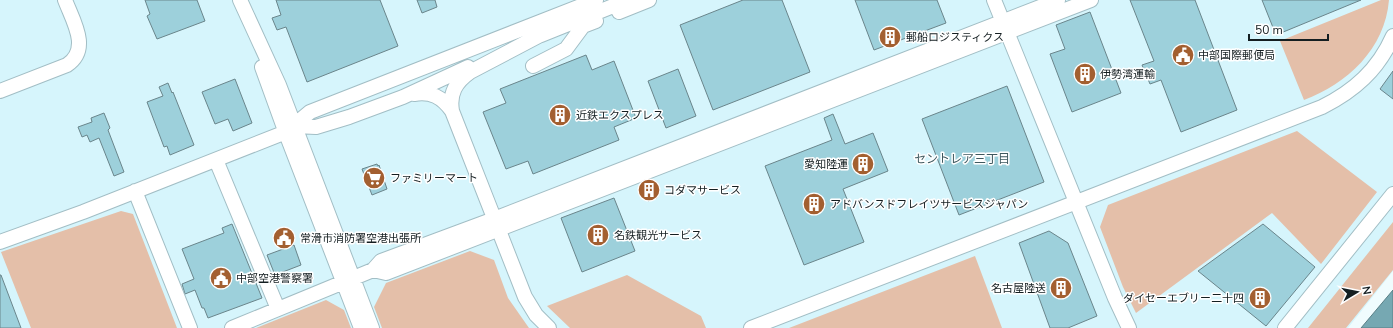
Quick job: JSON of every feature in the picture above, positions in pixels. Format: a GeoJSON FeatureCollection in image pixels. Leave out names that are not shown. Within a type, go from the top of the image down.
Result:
{"type":"FeatureCollection","features":[{"type":"Feature","properties":{"kind":"street"},"geometry":{"type":"LineString","coordinates":[[0,91],[67,65],[75,59],[80,49],[79,36],[65,0]]}},
{"type":"Feature","properties":{"kind":"street"},"geometry":{"type":"LineString","coordinates":[[240,0],[249,23],[269,87],[290,129],[348,280],[372,328]]}},
{"type":"Feature","properties":{"kind":"street"},"geometry":{"type":"LineString","coordinates":[[0,242],[216,160],[290,129],[310,112],[596,0]]}},
{"type":"Feature","properties":{"kind":"street"},"geometry":{"type":"LineString","coordinates":[[403,97],[548,31],[628,0]]}},
{"type":"Feature","properties":{"kind":"street"},"geometry":{"type":"LineString","coordinates":[[533,66],[566,50],[583,26],[649,0]]}},
{"type":"Feature","properties":{"kind":"street"},"geometry":{"type":"LineString","coordinates":[[994,0],[1115,298],[1130,328]]}},
{"type":"Feature","properties":{"kind":"street"},"geometry":{"type":"LineString","coordinates":[[1004,27],[1058,0]]}},
{"type":"Feature","properties":{"kind":"street"},"geometry":{"type":"LineString","coordinates":[[232,328],[373,270],[386,272],[496,224],[1004,27],[1091,0]]}},
{"type":"Feature","properties":{"kind":"street"},"geometry":{"type":"LineString","coordinates":[[548,31],[461,78],[453,91],[451,104],[452,111],[525,297],[536,315],[549,328]]}},
{"type":"Feature","properties":{"kind":"street"},"geometry":{"type":"LineString","coordinates":[[751,328],[1322,107],[1341,97],[1366,77],[1387,50],[1393,36]]}},
{"type":"Feature","properties":{"kind":"street"},"geometry":{"type":"LineString","coordinates":[[290,129],[316,127],[420,92],[441,97],[452,111]]}},
{"type":"Feature","properties":{"kind":"street"},"geometry":{"type":"LineString","coordinates":[[349,117],[352,102],[350,96]]}},
{"type":"Feature","properties":{"kind":"street"},"geometry":{"type":"LineString","coordinates":[[216,160],[278,309]]}},
{"type":"Feature","properties":{"kind":"street"},"geometry":{"type":"LineString","coordinates":[[135,191],[190,328]]}},
{"type":"Feature","properties":{"kind":"street"},"geometry":{"type":"LineString","coordinates":[[1285,328],[1393,194]]}},
{"type":"Feature","properties":{"kind":"street"},"geometry":{"type":"LineString","coordinates":[[1298,328],[1393,206]]}},
{"type":"Feature","properties":{"kind":"street"},"geometry":{"type":"LineString","coordinates":[[348,280],[361,328]]}},
{"type":"Feature","properties":{"kind":"shaded area"},"geometry":{"type":"Polygon","coordinates":[[[0,0],[1393,0],[1393,271],[1348,328],[0,328],[0,0]]]}},
{"type":"Feature","properties":{"kind":"shaded area"},"geometry":{"type":"Polygon","coordinates":[[[1381,0],[1389,0],[1386,18],[1372,49],[1349,74],[1335,85],[1304,100],[1280,41],[1381,0]]]}},
{"type":"Feature","properties":{"kind":"shaded area"},"geometry":{"type":"Polygon","coordinates":[[[1297,131],[1377,192],[1321,264],[1272,213],[1136,313],[1123,287],[1100,227],[1108,205],[1297,131]]]}},
{"type":"Feature","properties":{"kind":"shaded area"},"geometry":{"type":"Polygon","coordinates":[[[121,211],[133,214],[177,328],[31,328],[1,252],[121,211]]]}},
{"type":"Feature","properties":{"kind":"shaded area"},"geometry":{"type":"Polygon","coordinates":[[[1393,222],[1393,270],[1346,328],[1308,328],[1393,222]]]}},
{"type":"Feature","properties":{"kind":"shaded area"},"geometry":{"type":"Polygon","coordinates":[[[470,251],[494,260],[508,298],[529,328],[382,328],[374,307],[386,283],[470,251]]]}},
{"type":"Feature","properties":{"kind":"shaded area"},"geometry":{"type":"Polygon","coordinates":[[[975,256],[1002,328],[789,328],[975,256]]]}},
{"type":"Feature","properties":{"kind":"shaded area"},"geometry":{"type":"Polygon","coordinates":[[[627,275],[701,316],[706,328],[570,328],[547,306],[627,275]]]}},
{"type":"Feature","properties":{"kind":"shaded area"},"geometry":{"type":"Polygon","coordinates":[[[1393,290],[1393,328],[1361,328],[1393,290]]]}},
{"type":"Feature","properties":{"kind":"shaded area"},"geometry":{"type":"Polygon","coordinates":[[[326,300],[344,310],[351,328],[256,328],[326,300]]]}},
{"type":"Feature","properties":{"kind":"building"},"geometry":{"type":"Polygon","coordinates":[[[145,0],[197,0],[205,21],[157,39],[147,16],[150,14],[145,0]]]}},
{"type":"Feature","properties":{"kind":"building"},"geometry":{"type":"Polygon","coordinates":[[[276,0],[380,0],[398,46],[307,82],[286,27],[277,30],[272,18],[281,15],[276,0]]]}},
{"type":"Feature","properties":{"kind":"building"},"geometry":{"type":"Polygon","coordinates":[[[417,0],[435,0],[437,7],[422,13],[417,0]]]}},
{"type":"Feature","properties":{"kind":"building"},"geometry":{"type":"Polygon","coordinates":[[[743,0],[782,0],[810,72],[713,110],[680,25],[743,0]]]}},
{"type":"Feature","properties":{"kind":"building","name":"郵船ロジスティクス"},"geometry":{"type":"Polygon","coordinates":[[[855,0],[937,0],[946,23],[874,50],[855,0]]]}},
{"type":"Feature","properties":{"kind":"building"},"geometry":{"type":"Polygon","coordinates":[[[1130,0],[1195,0],[1237,110],[1181,132],[1161,80],[1150,84],[1142,65],[1154,61],[1130,0]]]}},
{"type":"Feature","properties":{"kind":"building"},"geometry":{"type":"Polygon","coordinates":[[[1262,0],[1361,0],[1276,35],[1262,0]]]}},
{"type":"Feature","properties":{"kind":"building","name":"伊勢湾運輸"},"geometry":{"type":"Polygon","coordinates":[[[1090,12],[1121,93],[1072,112],[1050,54],[1065,49],[1056,25],[1090,12]]]}},
{"type":"Feature","properties":{"kind":"building","name":"近鉄エクスプレス"},"geometry":{"type":"Polygon","coordinates":[[[586,55],[592,70],[614,61],[636,118],[614,127],[619,140],[533,174],[528,161],[506,169],[483,112],[506,103],[500,89],[586,55]]]}},
{"type":"Feature","properties":{"kind":"building"},"geometry":{"type":"Polygon","coordinates":[[[678,69],[696,116],[666,128],[648,81],[678,69]]]}},
{"type":"Feature","properties":{"kind":"building"},"geometry":{"type":"Polygon","coordinates":[[[1393,71],[1393,99],[1380,89],[1393,71]]]}},
{"type":"Feature","properties":{"kind":"building"},"geometry":{"type":"Polygon","coordinates":[[[235,79],[252,123],[233,131],[228,119],[215,124],[202,92],[235,79]]]}},
{"type":"Feature","properties":{"kind":"building"},"geometry":{"type":"Polygon","coordinates":[[[168,83],[194,145],[170,155],[167,146],[164,147],[147,102],[163,96],[159,87],[168,83]]]}},
{"type":"Feature","properties":{"kind":"building"},"geometry":{"type":"Polygon","coordinates":[[[1007,86],[1044,182],[959,215],[922,119],[1007,86]]]}},
{"type":"Feature","properties":{"kind":"building"},"geometry":{"type":"Polygon","coordinates":[[[104,113],[110,128],[108,130],[124,172],[114,176],[99,138],[90,142],[87,135],[82,137],[78,127],[92,122],[91,118],[104,113]]]}},
{"type":"Feature","properties":{"kind":"building","name":"アドバンスドフレイツサービスジャパン"},"geometry":{"type":"Polygon","coordinates":[[[833,114],[845,144],[873,133],[888,171],[843,189],[864,242],[804,265],[765,166],[832,140],[824,118],[833,114]]]}},
{"type":"Feature","properties":{"kind":"building"},"geometry":{"type":"Polygon","coordinates":[[[377,164],[378,166],[379,165],[387,189],[372,195],[362,169],[377,164]]]}},
{"type":"Feature","properties":{"kind":"building","name":"コダマサービス"},"geometry":{"type":"Polygon","coordinates":[[[650,180],[657,198],[648,201],[641,183],[650,180]]]}},
{"type":"Feature","properties":{"kind":"building","name":"名鉄観光サービス"},"geometry":{"type":"Polygon","coordinates":[[[614,198],[635,251],[582,272],[561,218],[614,198]]]}},
{"type":"Feature","properties":{"kind":"building"},"geometry":{"type":"Polygon","coordinates":[[[232,224],[262,298],[208,318],[204,308],[202,308],[195,290],[185,294],[182,284],[194,279],[182,249],[224,233],[222,228],[232,224]]]}},
{"type":"Feature","properties":{"kind":"building","name":"ダイセーエブリー二十四"},"geometry":{"type":"Polygon","coordinates":[[[1263,224],[1315,267],[1266,326],[1198,271],[1263,224]]]}},
{"type":"Feature","properties":{"kind":"building","name":"名古屋陸送"},"geometry":{"type":"Polygon","coordinates":[[[1049,231],[1068,243],[1097,316],[1068,328],[1050,328],[1019,243],[1049,231]]]}},
{"type":"Feature","properties":{"kind":"building"},"geometry":{"type":"Polygon","coordinates":[[[294,245],[301,265],[275,275],[267,255],[294,245]]]}},
{"type":"Feature","properties":{"kind":"building"},"geometry":{"type":"Polygon","coordinates":[[[1,275],[21,328],[0,328],[1,275]]]}},
{"type":"Feature","properties":{"kind":"place","name":"郵船ロジスティクス"},"geometry":{"type":"Point","coordinates":[890,37]}},
{"type":"Feature","properties":{"kind":"place","name":"中部国際郵便局"},"geometry":{"type":"Point","coordinates":[1183,55]}},
{"type":"Feature","properties":{"kind":"place","name":"伊勢湾運輸"},"geometry":{"type":"Point","coordinates":[1085,74]}},
{"type":"Feature","properties":{"kind":"place","name":"近鉄エクスプレス"},"geometry":{"type":"Point","coordinates":[560,115]}},
{"type":"Feature","properties":{"kind":"place","name":"愛知陸運"},"geometry":{"type":"Point","coordinates":[863,164]}},
{"type":"Feature","properties":{"kind":"place","name":"ファミリーマート"},"geometry":{"type":"Point","coordinates":[374,178]}},
{"type":"Feature","properties":{"kind":"place","name":"コダマサービス"},"geometry":{"type":"Point","coordinates":[649,190]}},
{"type":"Feature","properties":{"kind":"place","name":"アドバンスドフレイツサービスジャパン"},"geometry":{"type":"Point","coordinates":[814,204]}},
{"type":"Feature","properties":{"kind":"place","name":"名鉄観光サービス"},"geometry":{"type":"Point","coordinates":[598,235]}},
{"type":"Feature","properties":{"kind":"place","name":"常滑市消防署空港出張所"},"geometry":{"type":"Point","coordinates":[284,238]}},
{"type":"Feature","properties":{"kind":"place","name":"中部空港警察署"},"geometry":{"type":"Point","coordinates":[221,278]}},
{"type":"Feature","properties":{"kind":"place","name":"名古屋陸送"},"geometry":{"type":"Point","coordinates":[1061,288]}},
{"type":"Feature","properties":{"kind":"place","name":"ダイセーエブリー二十四"},"geometry":{"type":"Point","coordinates":[1260,298]}},
{"type":"Feature","properties":{"kind":"district","name":"セントレア三丁目"},"geometry":{"type":"Point","coordinates":[962,159]}}]}
